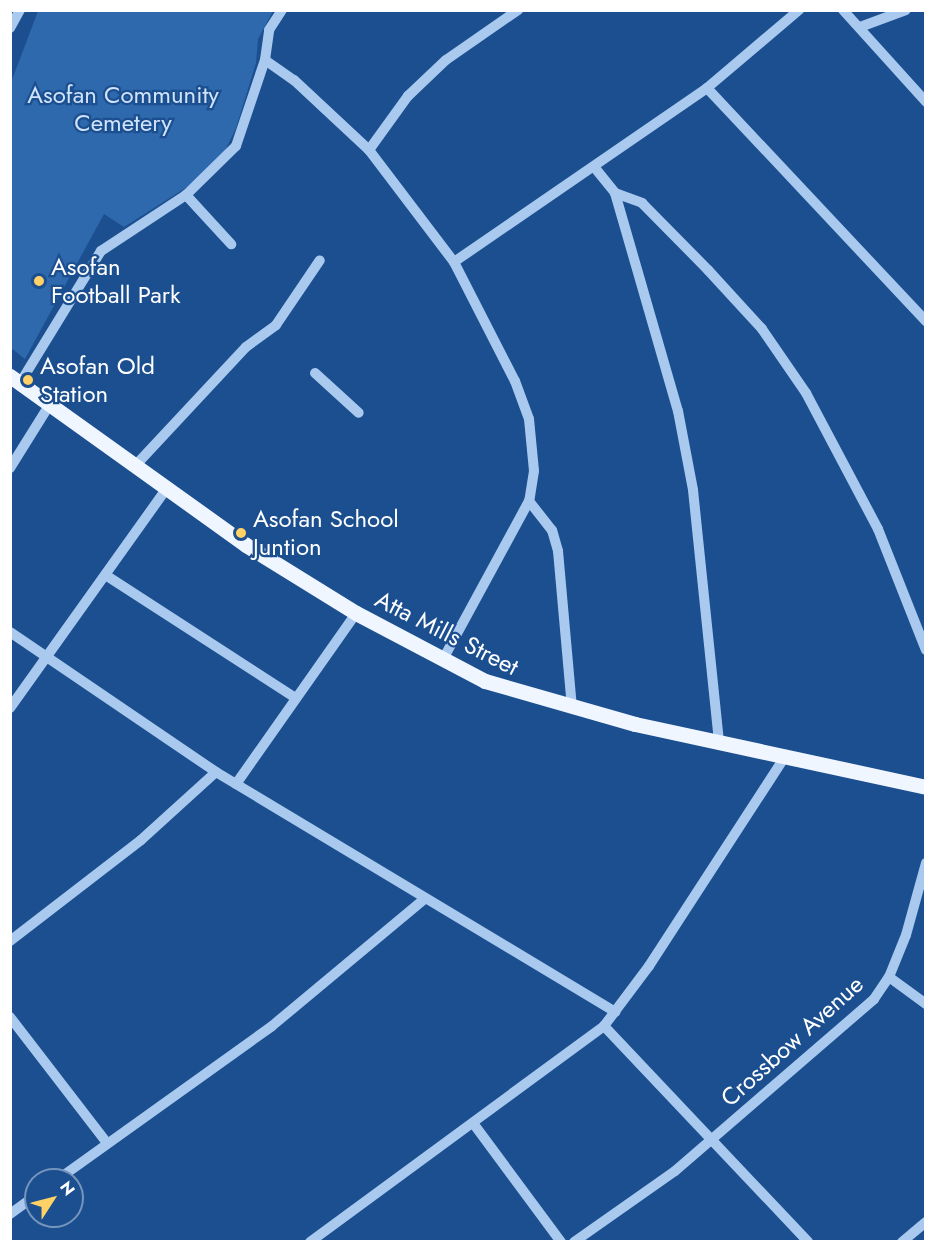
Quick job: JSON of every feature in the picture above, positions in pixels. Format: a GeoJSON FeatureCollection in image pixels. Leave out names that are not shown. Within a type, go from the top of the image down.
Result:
{"type":"FeatureCollection","features":[{"type":"Feature","properties":{"kind":"main road","name":"Atta Mills Street"},"geometry":{"type":"LineString","coordinates":[[15,379],[165,491],[356,613],[442,661],[517,694],[926,788]]}},
{"type":"Feature","properties":{"kind":"street"},"geometry":{"type":"LineString","coordinates":[[10,28],[20,10]]}},
{"type":"Feature","properties":{"kind":"street"},"geometry":{"type":"LineString","coordinates":[[15,379],[101,251],[186,195],[236,146],[265,60],[269,30],[280,14],[289,10]]}},
{"type":"Feature","properties":{"kind":"street"},"geometry":{"type":"LineString","coordinates":[[369,150],[408,96],[438,67],[518,10]]}},
{"type":"Feature","properties":{"kind":"street"},"geometry":{"type":"LineString","coordinates":[[454,262],[595,168],[707,88],[799,10]]}},
{"type":"Feature","properties":{"kind":"street"},"geometry":{"type":"LineString","coordinates":[[843,10],[925,101]]}},
{"type":"Feature","properties":{"kind":"street"},"geometry":{"type":"LineString","coordinates":[[860,27],[906,10]]}},
{"type":"Feature","properties":{"kind":"street"},"geometry":{"type":"LineString","coordinates":[[265,60],[294,80],[369,150],[454,262],[515,381],[529,419],[534,471],[529,501],[442,661]]}},
{"type":"Feature","properties":{"kind":"street"},"geometry":{"type":"LineString","coordinates":[[707,88],[926,321]]}},
{"type":"Feature","properties":{"kind":"street"},"geometry":{"type":"LineString","coordinates":[[595,168],[615,193],[680,423],[693,490],[719,740]]}},
{"type":"Feature","properties":{"kind":"street"},"geometry":{"type":"LineString","coordinates":[[615,193],[642,203],[708,270],[762,330],[806,393],[878,529],[926,650]]}},
{"type":"Feature","properties":{"kind":"street"},"geometry":{"type":"LineString","coordinates":[[186,195],[231,244]]}},
{"type":"Feature","properties":{"kind":"street"},"geometry":{"type":"LineString","coordinates":[[135,467],[246,347],[276,325],[320,260]]}},
{"type":"Feature","properties":{"kind":"street"},"geometry":{"type":"LineString","coordinates":[[315,373],[359,413]]}},
{"type":"Feature","properties":{"kind":"street"},"geometry":{"type":"LineString","coordinates":[[10,468],[50,404]]}},
{"type":"Feature","properties":{"kind":"street"},"geometry":{"type":"LineString","coordinates":[[10,708],[46,654],[107,576],[165,491]]}},
{"type":"Feature","properties":{"kind":"street"},"geometry":{"type":"LineString","coordinates":[[529,501],[552,530],[558,551],[572,708]]}},
{"type":"Feature","properties":{"kind":"street"},"geometry":{"type":"LineString","coordinates":[[107,576],[294,697]]}},
{"type":"Feature","properties":{"kind":"street"},"geometry":{"type":"LineString","coordinates":[[236,784],[294,697],[356,613]]}},
{"type":"Feature","properties":{"kind":"street"},"geometry":{"type":"LineString","coordinates":[[10,632],[46,654],[216,772],[423,900],[615,1012]]}},
{"type":"Feature","properties":{"kind":"street"},"geometry":{"type":"LineString","coordinates":[[318,1239],[604,1026],[786,755]]}},
{"type":"Feature","properties":{"kind":"street"},"geometry":{"type":"LineString","coordinates":[[10,940],[133,847],[216,772]]}},
{"type":"Feature","properties":{"kind":"street","name":"Crossbow Avenue"},"geometry":{"type":"LineString","coordinates":[[574,1242],[711,1141],[874,999],[889,977],[926,864]]}},
{"type":"Feature","properties":{"kind":"street"},"geometry":{"type":"LineString","coordinates":[[73,1168],[272,1026],[423,900]]}},
{"type":"Feature","properties":{"kind":"street"},"geometry":{"type":"LineString","coordinates":[[889,977],[926,1004]]}},
{"type":"Feature","properties":{"kind":"street"},"geometry":{"type":"LineString","coordinates":[[10,1017],[107,1143]]}},
{"type":"Feature","properties":{"kind":"street"},"geometry":{"type":"LineString","coordinates":[[604,1026],[808,1242]]}},
{"type":"Feature","properties":{"kind":"street"},"geometry":{"type":"LineString","coordinates":[[473,1123],[561,1242]]}},
{"type":"Feature","properties":{"kind":"street"},"geometry":{"type":"LineString","coordinates":[[10,1214],[24,1204]]}},
{"type":"Feature","properties":{"kind":"street"},"geometry":{"type":"LineString","coordinates":[[902,1242],[926,1222]]}},
{"type":"Feature","properties":{"kind":"green space","name":"Asofan Community Cemetery"},"geometry":{"type":"Polygon","coordinates":[[[38,11],[273,11],[258,39],[256,63],[236,128],[223,155],[187,187],[124,227],[104,214],[25,359],[11,348],[10,85],[38,11]]]}},
{"type":"Feature","properties":{"kind":"place","name":"Asofan Football Park"},"geometry":{"type":"Point","coordinates":[39,281]}},
{"type":"Feature","properties":{"kind":"place","name":"Asofan Old Station"},"geometry":{"type":"Point","coordinates":[28,380]}},
{"type":"Feature","properties":{"kind":"place","name":"Asofan School Juntion"},"geometry":{"type":"Point","coordinates":[241,533]}}]}
